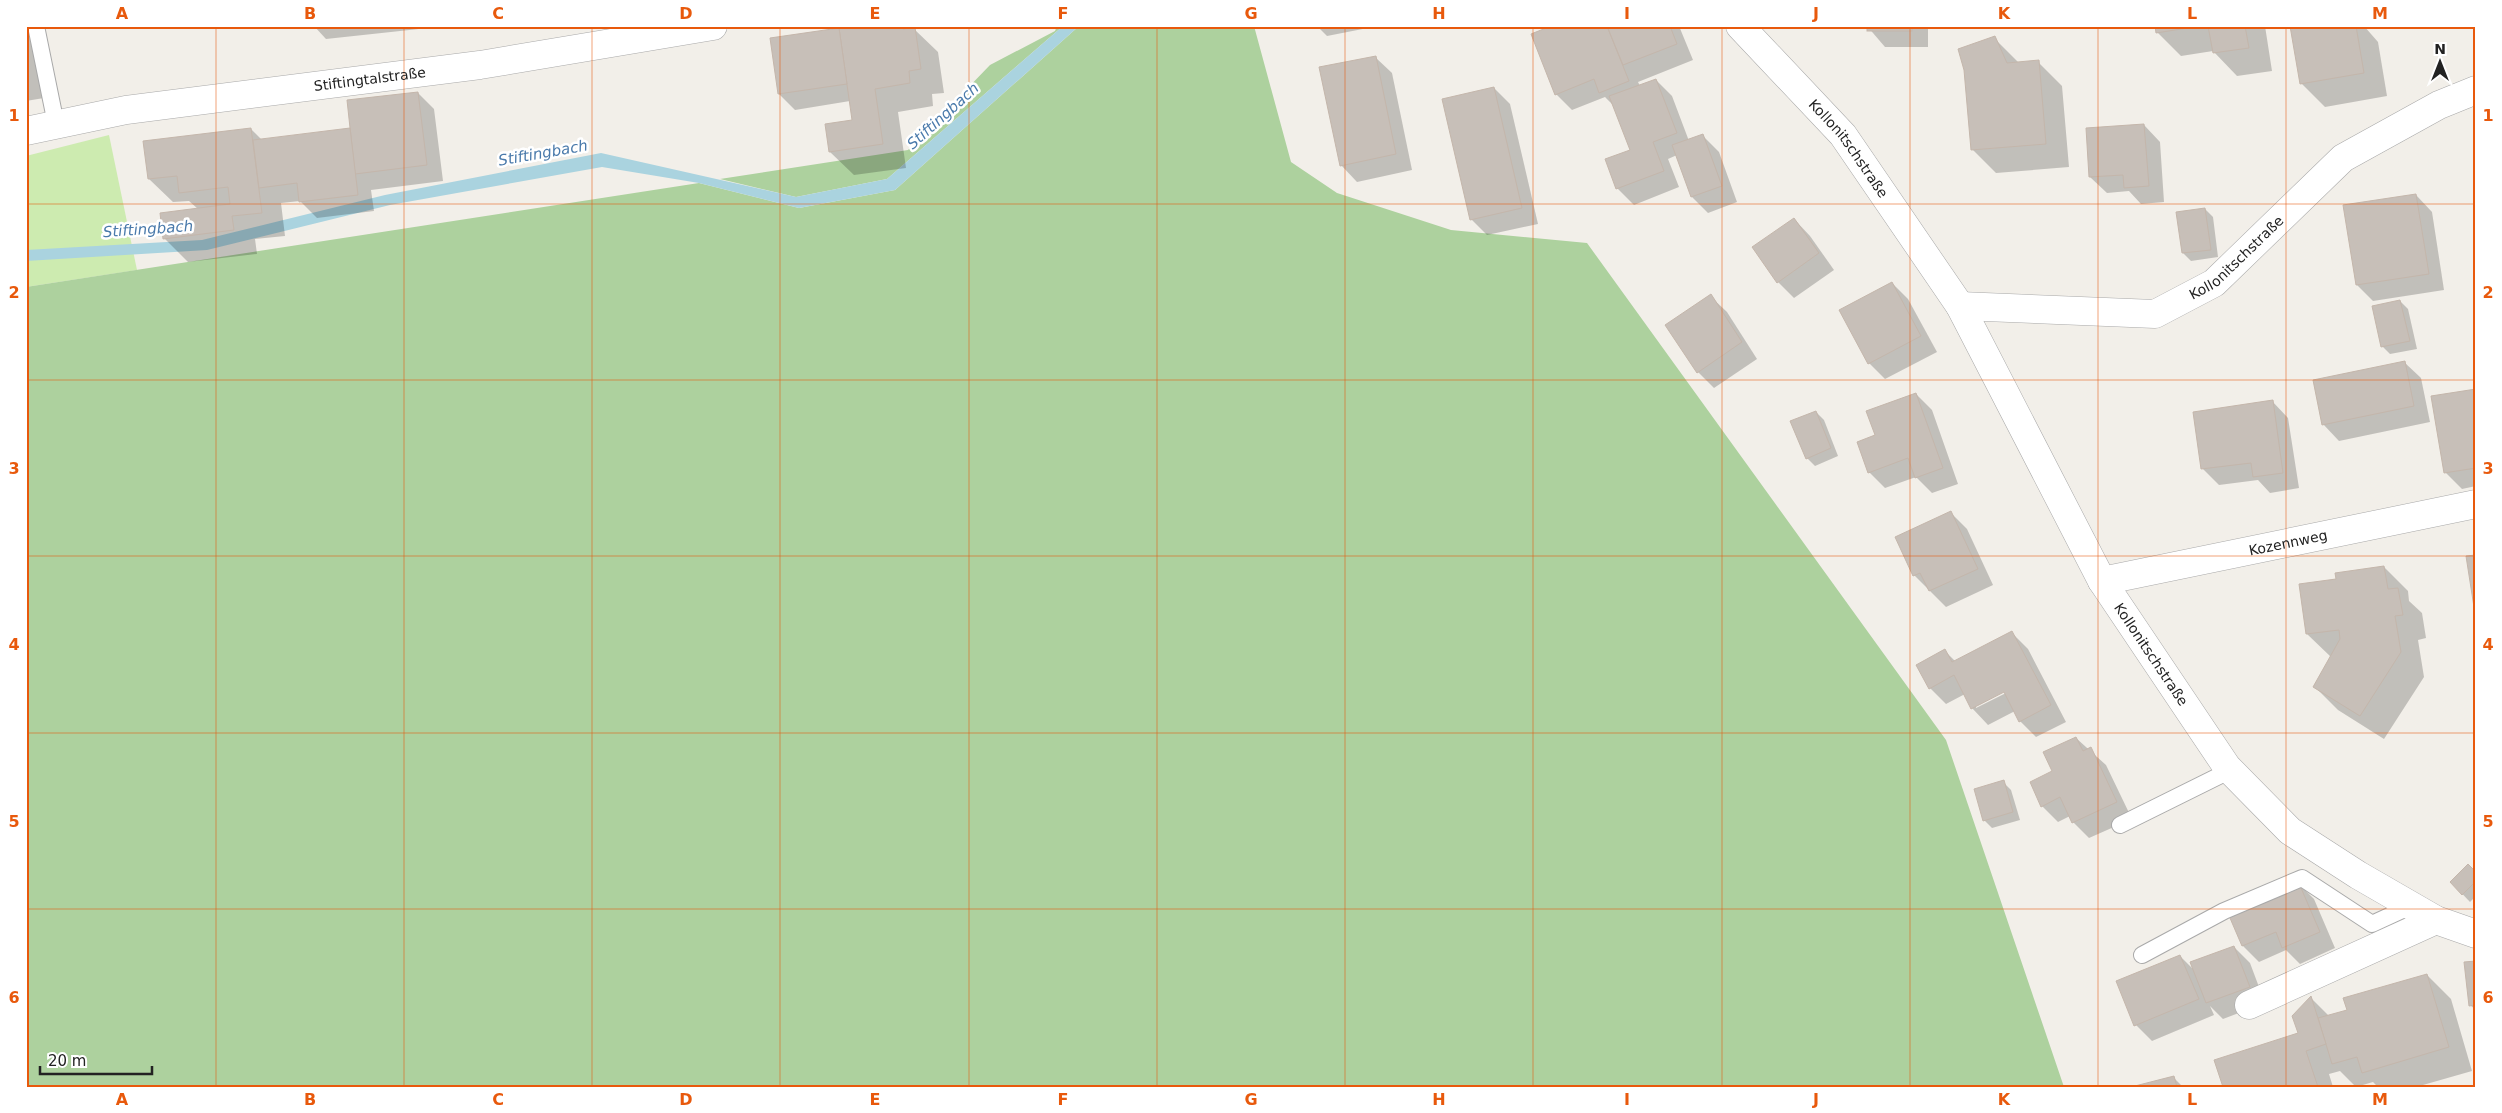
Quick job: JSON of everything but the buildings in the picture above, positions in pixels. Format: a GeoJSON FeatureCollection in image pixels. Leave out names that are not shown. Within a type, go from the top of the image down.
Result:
{"type":"FeatureCollection","features":[{"type":"Feature","properties":{"kind":"street","name":"Stiftingtalstraße"},"geometry":{"type":"LineString","coordinates":[[26,131],[126,110],[480,65],[713,26]]}},
{"type":"Feature","properties":{"kind":"street","name":"Kollonitschstraße"},"geometry":{"type":"LineString","coordinates":[[1740,26],[1843,135],[1960,306],[2102,581],[2231,770],[2290,831],[2358,875],[2436,920],[2476,934]]}},
{"type":"Feature","properties":{"kind":"street","name":"Kollonitschstraße"},"geometry":{"type":"LineString","coordinates":[[1960,306],[2154,314],[2214,283],[2343,158],[2439,106],[2476,90]]}},
{"type":"Feature","properties":{"kind":"street","name":"Kozennweg"},"geometry":{"type":"LineString","coordinates":[[2102,581],[2476,504]]}},
{"type":"Feature","properties":{"kind":"street"},"geometry":{"type":"LineString","coordinates":[[2249,1005],[2436,920]]}},
{"type":"Feature","properties":{"kind":"lane"},"geometry":{"type":"LineString","coordinates":[[36,26],[56,124]]}},
{"type":"Feature","properties":{"kind":"lane"},"geometry":{"type":"LineString","coordinates":[[2120,825],[2231,770]]}},
{"type":"Feature","properties":{"kind":"lane"},"geometry":{"type":"LineString","coordinates":[[2142,954],[2224,911],[2302,878],[2372,924],[2411,906]]}},
{"type":"Feature","properties":{"kind":"green space"},"geometry":{"type":"Polygon","coordinates":[[[1057,26],[1063,26],[887,179],[796,197],[720,179],[908,150],[990,65],[1055,31],[1057,26]]]}},
{"type":"Feature","properties":{"kind":"green space"},"geometry":{"type":"Polygon","coordinates":[[[1079,26],[1254,26],[1291,162],[1337,193],[1451,230],[1587,243],[1946,740],[2064,1087],[26,1087],[26,287],[699,183],[799,208],[895,190],[1079,26]]]}},
{"type":"Feature","properties":{"kind":"green space"},"geometry":{"type":"Polygon","coordinates":[[[109,135],[137,270],[26,287],[26,156],[109,135]]]}},
{"type":"Feature","properties":{"kind":"water","name":"Stiftingbach"},"geometry":{"type":"Polygon","coordinates":[[[1063,26],[1079,26],[895,190],[799,208],[699,183],[602,167],[390,205],[207,250],[26,261],[26,250],[202,240],[385,195],[601,153],[796,197],[887,179],[1063,26]]]}}]}
